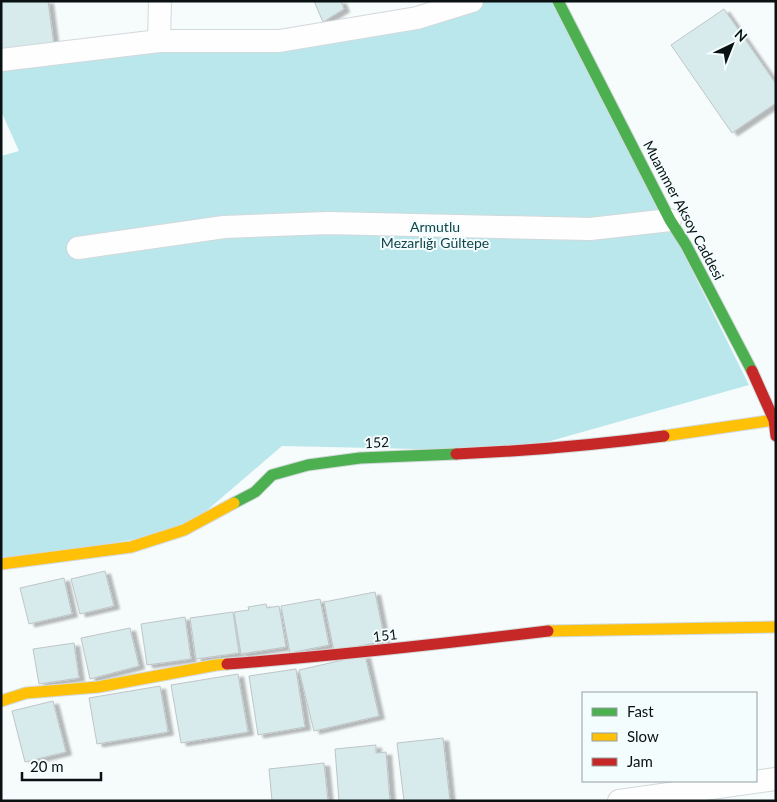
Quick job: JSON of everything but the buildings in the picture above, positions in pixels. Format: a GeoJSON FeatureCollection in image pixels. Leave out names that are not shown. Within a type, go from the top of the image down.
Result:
{"type":"FeatureCollection","features":[{"type":"Feature","properties":{"kind":"street"},"geometry":{"type":"LineString","coordinates":[[159,41],[160,1]]}},
{"type":"Feature","properties":{"kind":"street"},"geometry":{"type":"LineString","coordinates":[[1,60],[159,41],[279,41],[417,18],[472,1]]}},
{"type":"Feature","properties":{"kind":"street","name":"Muammer Aksoy Caddesi"},"geometry":{"type":"LineString","coordinates":[[558,1],[670,220],[767,385],[776,436]]}},
{"type":"Feature","properties":{"kind":"street"},"geometry":{"type":"LineString","coordinates":[[78,248],[224,227],[328,224],[590,229],[670,220]]}},
{"type":"Feature","properties":{"kind":"street","name":"152"},"geometry":{"type":"LineString","coordinates":[[1,564],[131,547],[184,530],[255,492],[272,475],[308,466],[360,458],[515,451],[633,440],[774,420]]}},
{"type":"Feature","properties":{"kind":"street","name":"151"},"geometry":{"type":"LineString","coordinates":[[1,701],[26,693],[98,687],[216,665],[380,651],[554,630],[776,627]]}},
{"type":"Feature","properties":{"kind":"street"},"geometry":{"type":"LineString","coordinates":[[757,782],[776,779]]}},
{"type":"Feature","properties":{"kind":"street"},"geometry":{"type":"LineString","coordinates":[[619,801],[755,782]]}},
{"type":"Feature","properties":{"kind":"green space","name":"Armutlu Mezarlığı Gültepe"},"geometry":{"type":"Polygon","coordinates":[[[472,1],[558,1],[749,385],[515,451],[282,446],[184,530],[1,564],[1,156],[19,151],[1,111],[1,60],[279,41],[472,1]]]}},
{"type":"Feature","properties":{"kind":"traffic: fast"},"geometry":{"type":"LineString","coordinates":[[558,1],[670,220],[686,245],[752,371]]}},
{"type":"Feature","properties":{"kind":"traffic: fast"},"geometry":{"type":"LineString","coordinates":[[234,503],[255,492],[272,475],[308,465],[360,458],[456,454]]}},
{"type":"Feature","properties":{"kind":"traffic: slow"},"geometry":{"type":"LineString","coordinates":[[664,436],[774,420]]}},
{"type":"Feature","properties":{"kind":"traffic: slow"},"geometry":{"type":"LineString","coordinates":[[1,564],[131,547],[184,530],[234,503]]}},
{"type":"Feature","properties":{"kind":"traffic: slow"},"geometry":{"type":"LineString","coordinates":[[548,631],[776,627]]}},
{"type":"Feature","properties":{"kind":"traffic: slow"},"geometry":{"type":"LineString","coordinates":[[1,701],[26,693],[98,687],[227,664]]}},
{"type":"Feature","properties":{"kind":"traffic: jam"},"geometry":{"type":"LineString","coordinates":[[752,371],[774,420],[776,436]]}},
{"type":"Feature","properties":{"kind":"traffic: jam"},"geometry":{"type":"LineString","coordinates":[[456,454],[560,447],[664,436]]}},
{"type":"Feature","properties":{"kind":"traffic: jam"},"geometry":{"type":"LineString","coordinates":[[227,664],[388,649],[548,631]]}}]}
